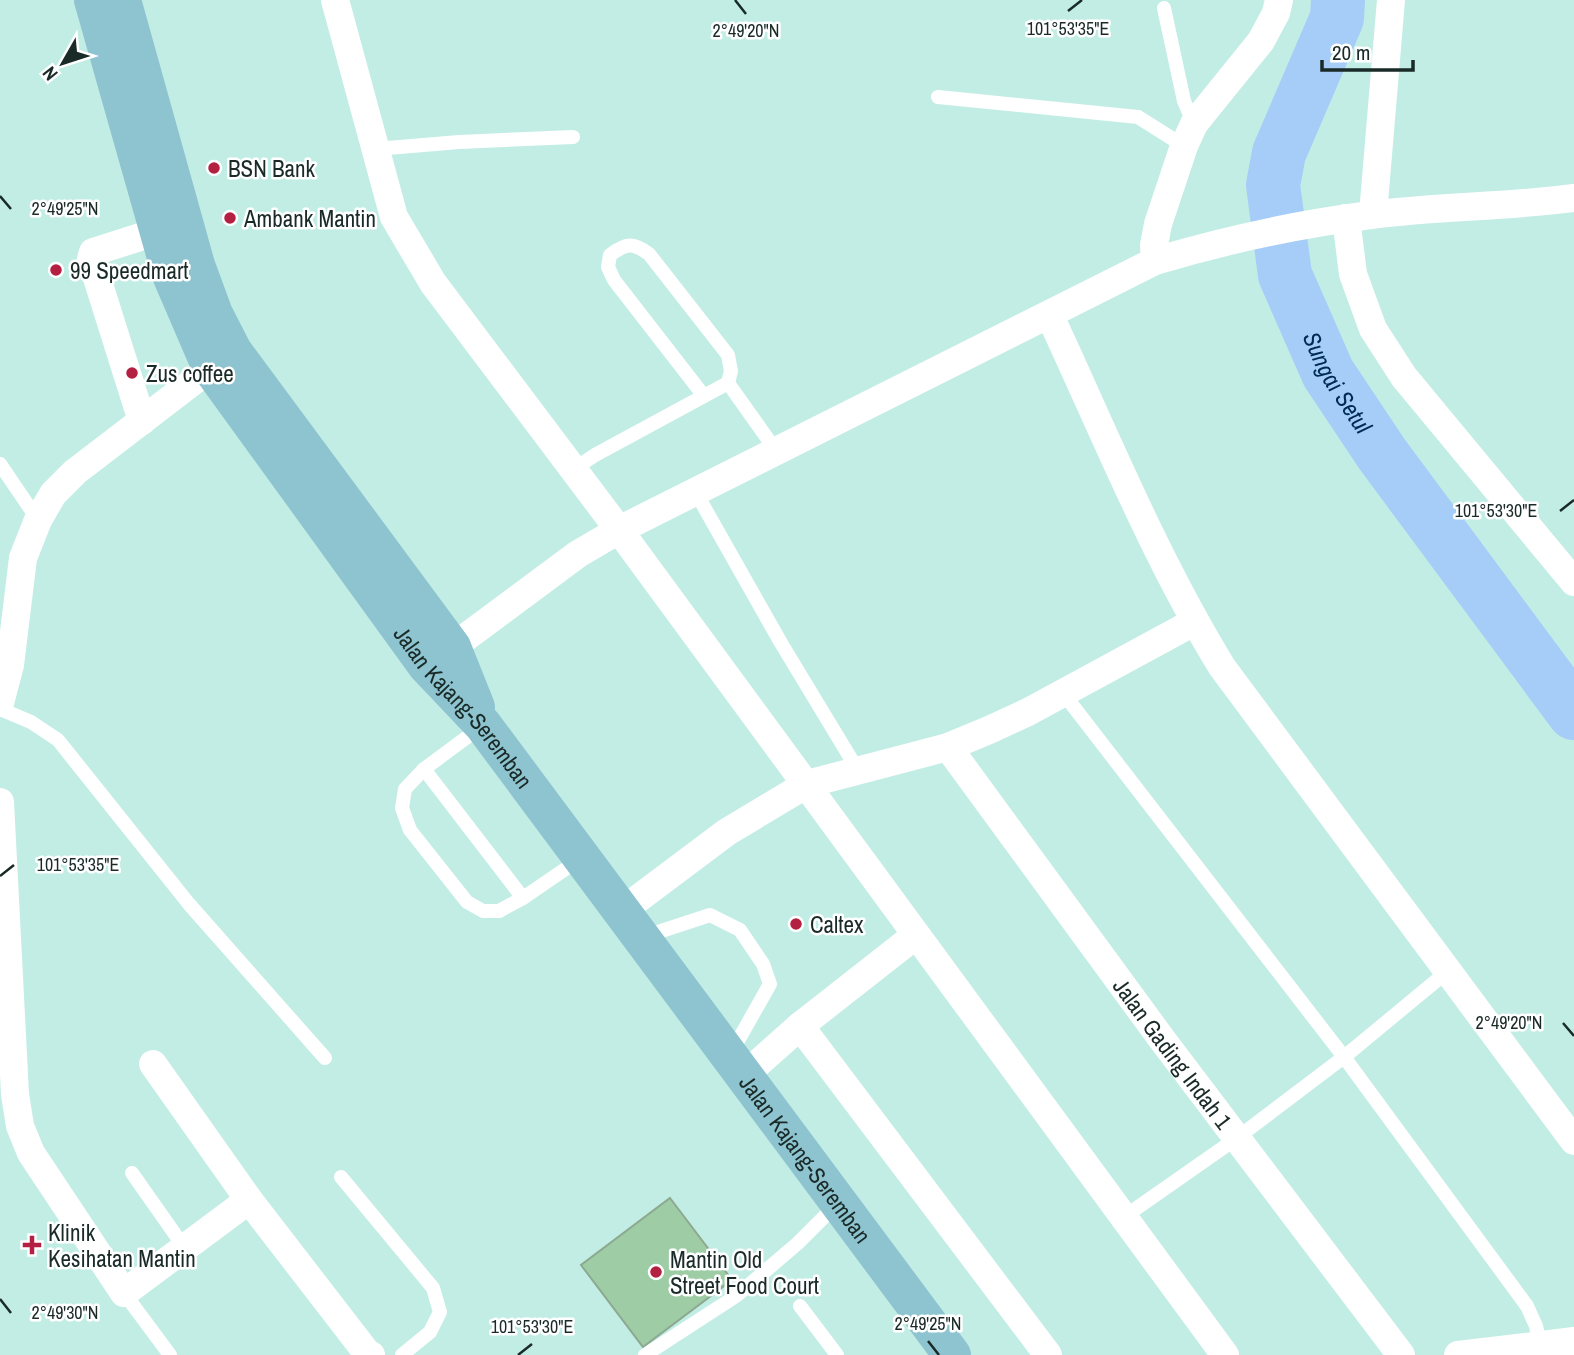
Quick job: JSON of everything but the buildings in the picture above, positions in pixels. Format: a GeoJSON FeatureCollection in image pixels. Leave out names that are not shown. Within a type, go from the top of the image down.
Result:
{"type":"FeatureCollection","features":[{"type":"Feature","properties":{"kind":"main road","name":"Jalan Kajang-Seremban"},"geometry":{"type":"LineString","coordinates":[[93,0],[171,275],[222,360],[440,657],[483,725],[952,1355]]}},
{"type":"Feature","properties":{"kind":"main road"},"geometry":{"type":"LineString","coordinates":[[122,0],[196,265],[214,314],[222,360]]}},
{"type":"Feature","properties":{"kind":"street"},"geometry":{"type":"LineString","coordinates":[[335,0],[394,217],[433,284],[619,530],[1224,1355]]}},
{"type":"Feature","properties":{"kind":"street"},"geometry":{"type":"LineString","coordinates":[[1156,261],[1154,245],[1185,146],[1261,41],[1276,13],[1279,0]]}},
{"type":"Feature","properties":{"kind":"street"},"geometry":{"type":"LineString","coordinates":[[1391,0],[1353,274],[1373,329],[1404,377],[1574,582]]}},
{"type":"Feature","properties":{"kind":"street"},"geometry":{"type":"LineString","coordinates":[[440,657],[578,554],[619,530],[1051,316],[1156,261],[1209,245],[1317,222],[1574,198]]}},
{"type":"Feature","properties":{"kind":"street"},"geometry":{"type":"LineString","coordinates":[[142,421],[91,259],[93,251],[159,231]]}},
{"type":"Feature","properties":{"kind":"street"},"geometry":{"type":"LineString","coordinates":[[1051,316],[1170,575],[1194,622],[1222,667],[1574,1141]]}},
{"type":"Feature","properties":{"kind":"street"},"geometry":{"type":"LineString","coordinates":[[0,703],[10,665],[9,610],[23,558],[38,520],[53,494],[75,472],[222,360]]}},
{"type":"Feature","properties":{"kind":"street"},"geometry":{"type":"LineString","coordinates":[[633,923],[727,832],[807,785],[948,747],[1028,712],[1194,622]]}},
{"type":"Feature","properties":{"kind":"street","name":"Jalan Gading Indah 1"},"geometry":{"type":"LineString","coordinates":[[948,747],[1401,1355]]}},
{"type":"Feature","properties":{"kind":"street"},"geometry":{"type":"LineString","coordinates":[[0,802],[15,1094],[20,1126],[31,1153],[124,1293],[249,1200]]}},
{"type":"Feature","properties":{"kind":"street"},"geometry":{"type":"LineString","coordinates":[[737,1065],[800,1027],[916,935]]}},
{"type":"Feature","properties":{"kind":"street"},"geometry":{"type":"LineString","coordinates":[[800,1027],[1048,1355]]}},
{"type":"Feature","properties":{"kind":"street"},"geometry":{"type":"LineString","coordinates":[[153,1064],[249,1200],[371,1355]]}},
{"type":"Feature","properties":{"kind":"street"},"geometry":{"type":"LineString","coordinates":[[1458,1355],[1574,1341]]}},
{"type":"Feature","properties":{"kind":"lane"},"geometry":{"type":"LineString","coordinates":[[1164,8],[1184,101],[1185,146]]}},
{"type":"Feature","properties":{"kind":"lane"},"geometry":{"type":"LineString","coordinates":[[938,97],[1138,117],[1185,146]]}},
{"type":"Feature","properties":{"kind":"lane"},"geometry":{"type":"LineString","coordinates":[[376,149],[573,137]]}},
{"type":"Feature","properties":{"kind":"lane"},"geometry":{"type":"LineString","coordinates":[[574,470],[595,455],[704,397],[728,383],[731,371],[728,355],[649,254],[636,244],[623,245],[610,255],[608,267],[614,280],[704,397]]}},
{"type":"Feature","properties":{"kind":"lane"},"geometry":{"type":"LineString","coordinates":[[728,383],[777,452]]}},
{"type":"Feature","properties":{"kind":"lane"},"geometry":{"type":"LineString","coordinates":[[0,464],[38,520]]}},
{"type":"Feature","properties":{"kind":"lane"},"geometry":{"type":"LineString","coordinates":[[695,491],[781,643],[859,772]]}},
{"type":"Feature","properties":{"kind":"lane"},"geometry":{"type":"LineString","coordinates":[[1063,693],[1344,1057],[1527,1306],[1540,1344]]}},
{"type":"Feature","properties":{"kind":"lane"},"geometry":{"type":"LineString","coordinates":[[0,709],[32,722],[58,740],[189,904],[325,1058]]}},
{"type":"Feature","properties":{"kind":"lane"},"geometry":{"type":"LineString","coordinates":[[483,725],[424,769],[405,789],[402,808],[410,830],[467,902],[483,911],[499,911],[583,857]]}},
{"type":"Feature","properties":{"kind":"lane"},"geometry":{"type":"LineString","coordinates":[[424,769],[523,898]]}},
{"type":"Feature","properties":{"kind":"lane"},"geometry":{"type":"LineString","coordinates":[[633,923],[710,915],[740,930],[763,964],[770,984],[737,1065]]}},
{"type":"Feature","properties":{"kind":"lane"},"geometry":{"type":"LineString","coordinates":[[1124,1217],[1237,1138],[1344,1057],[1448,971]]}},
{"type":"Feature","properties":{"kind":"lane"},"geometry":{"type":"LineString","coordinates":[[132,1173],[184,1247]]}},
{"type":"Feature","properties":{"kind":"lane"},"geometry":{"type":"LineString","coordinates":[[341,1177],[433,1288],[440,1312],[430,1332],[402,1355]]}},
{"type":"Feature","properties":{"kind":"lane"},"geometry":{"type":"LineString","coordinates":[[645,1355],[736,1296],[798,1243],[839,1202]]}},
{"type":"Feature","properties":{"kind":"lane"},"geometry":{"type":"LineString","coordinates":[[124,1293],[170,1355]]}},
{"type":"Feature","properties":{"kind":"lane"},"geometry":{"type":"LineString","coordinates":[[800,1306],[837,1355]]}},
{"type":"Feature","properties":{"kind":"waterway","name":"Sungai Setul"},"geometry":{"type":"LineString","coordinates":[[1338,0],[1337,18],[1279,153],[1273,185],[1285,275],[1328,373],[1382,454],[1574,713]]}},
{"type":"Feature","properties":{"kind":"place","name":"BSN Bank"},"geometry":{"type":"Point","coordinates":[214,168]}},
{"type":"Feature","properties":{"kind":"place","name":"Ambank Mantin"},"geometry":{"type":"Point","coordinates":[230,218]}},
{"type":"Feature","properties":{"kind":"place","name":"99 Speedmart"},"geometry":{"type":"Point","coordinates":[56,270]}},
{"type":"Feature","properties":{"kind":"place","name":"Zus coffee"},"geometry":{"type":"Point","coordinates":[132,373]}},
{"type":"Feature","properties":{"kind":"place","name":"Caltex"},"geometry":{"type":"Point","coordinates":[796,924]}},
{"type":"Feature","properties":{"kind":"place","name":"Klinik Kesihatan Mantin"},"geometry":{"type":"Point","coordinates":[32,1245]}},
{"type":"Feature","properties":{"kind":"place","name":"Mantin Old Street Food Court"},"geometry":{"type":"Point","coordinates":[656,1272]}}]}
